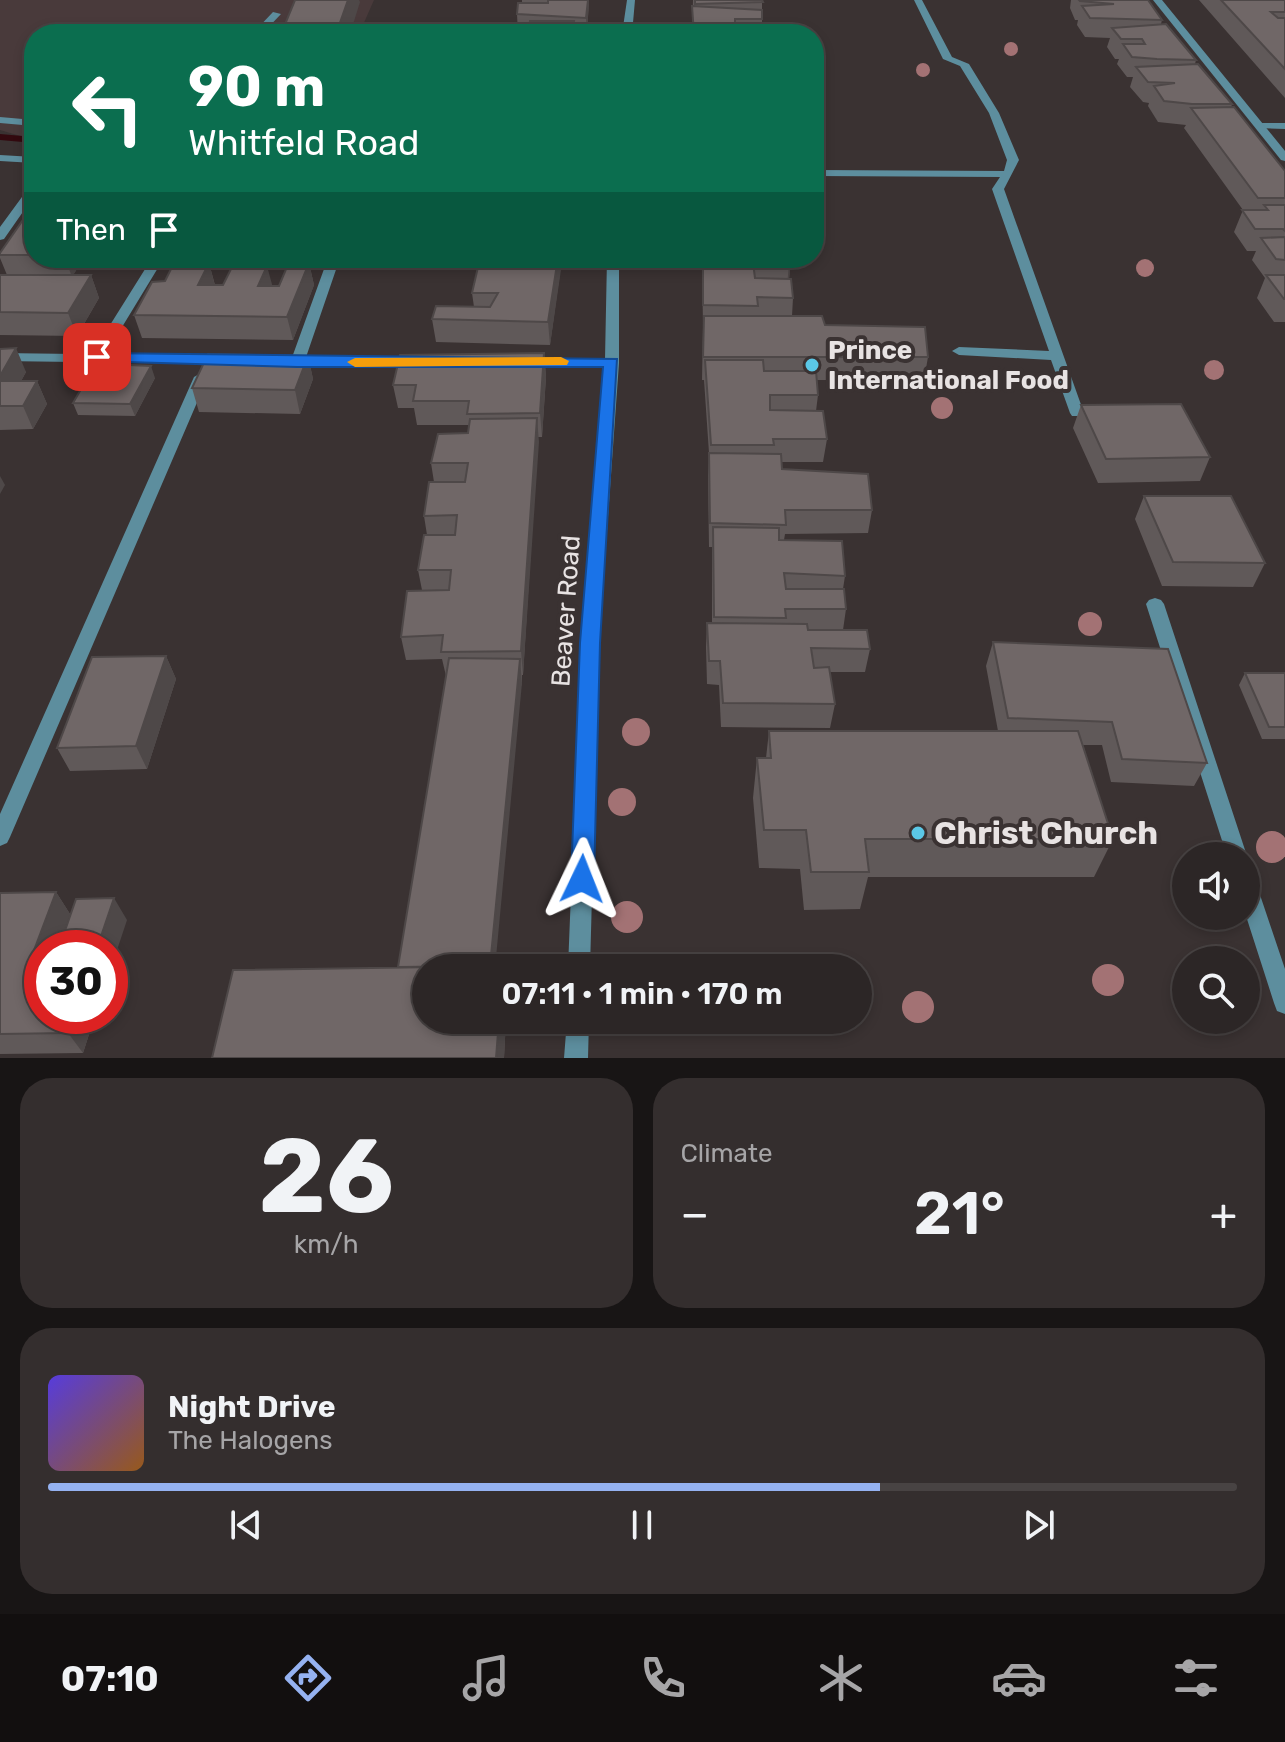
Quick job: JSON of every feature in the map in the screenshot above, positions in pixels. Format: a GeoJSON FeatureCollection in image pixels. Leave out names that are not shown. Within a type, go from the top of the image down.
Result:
{"type":"FeatureCollection","features":[{"type":"Feature","properties":{"kind":"street"},"geometry":{"type":"LineString","coordinates":[[628,24],[631,0]]}},
{"type":"Feature","properties":{"kind":"street"},"geometry":{"type":"LineString","coordinates":[[918,0],[948,59],[964,64],[994,113],[1013,160],[998,189],[1077,413]]}},
{"type":"Feature","properties":{"kind":"street"},"geometry":{"type":"LineString","coordinates":[[1157,0],[1285,158]]}},
{"type":"Feature","properties":{"kind":"street"},"geometry":{"type":"LineString","coordinates":[[266,24],[276,14]]}},
{"type":"Feature","properties":{"kind":"street"},"geometry":{"type":"LineString","coordinates":[[0,120],[24,122]]}},
{"type":"Feature","properties":{"kind":"street"},"geometry":{"type":"LineString","coordinates":[[1260,126],[1285,126]]}},
{"type":"Feature","properties":{"kind":"street"},"geometry":{"type":"LineString","coordinates":[[0,158],[24,159]]}},
{"type":"Feature","properties":{"kind":"street"},"geometry":{"type":"LineString","coordinates":[[824,173],[1008,174]]}},
{"type":"Feature","properties":{"kind":"street"},"geometry":{"type":"LineString","coordinates":[[0,236],[24,202]]}},
{"type":"Feature","properties":{"kind":"street"},"geometry":{"type":"LineString","coordinates":[[97,357],[152,268]]}},
{"type":"Feature","properties":{"kind":"street"},"geometry":{"type":"LineString","coordinates":[[297,363],[330,268]]}},
{"type":"Feature","properties":{"kind":"street","name":"Beaver Road"},"geometry":{"type":"LineString","coordinates":[[579,954],[590,643],[612,363],[613,268]]}},
{"type":"Feature","properties":{"kind":"street"},"geometry":{"type":"LineString","coordinates":[[959,351],[1057,356]]}},
{"type":"Feature","properties":{"kind":"street"},"geometry":{"type":"LineString","coordinates":[[0,357],[238,361]]}},
{"type":"Feature","properties":{"kind":"street"},"geometry":{"type":"LineString","coordinates":[[0,837],[208,360]]}},
{"type":"Feature","properties":{"kind":"street"},"geometry":{"type":"LineString","coordinates":[[267,362],[438,362]]}},
{"type":"Feature","properties":{"kind":"street"},"geometry":{"type":"LineString","coordinates":[[517,362],[612,363]]}},
{"type":"Feature","properties":{"kind":"street"},"geometry":{"type":"LineString","coordinates":[[1155,604],[1232,842]]}},
{"type":"Feature","properties":{"kind":"street"},"geometry":{"type":"LineString","coordinates":[[1260,926],[1285,1003]]}},
{"type":"Feature","properties":{"kind":"street"},"geometry":{"type":"LineString","coordinates":[[576,1058],[577,1034]]}},
{"type":"Feature","properties":{"kind":"shaded area"},"geometry":{"type":"Polygon","coordinates":[[[0,0],[374,0],[363,24],[24,24],[24,137],[0,130],[0,0]]]}},
{"type":"Feature","properties":{"kind":"building"},"geometry":{"type":"Polygon","coordinates":[[[295,0],[348,0],[340,24],[285,24],[295,0]]]}},
{"type":"Feature","properties":{"kind":"building"},"geometry":{"type":"Polygon","coordinates":[[[548,0],[588,0],[586,18],[517,14],[518,3],[548,3],[548,0]]]}},
{"type":"Feature","properties":{"kind":"building"},"geometry":{"type":"Polygon","coordinates":[[[695,0],[762,0],[763,2],[695,4],[695,0]]]}},
{"type":"Feature","properties":{"kind":"building"},"geometry":{"type":"Polygon","coordinates":[[[1079,0],[1148,0],[1162,20],[1090,18],[1082,6],[1114,4],[1079,0]]]}},
{"type":"Feature","properties":{"kind":"building"},"geometry":{"type":"Polygon","coordinates":[[[1221,0],[1285,0],[1285,12],[1271,12],[1278,18],[1285,18],[1285,69],[1221,0]]]}},
{"type":"Feature","properties":{"kind":"building"},"geometry":{"type":"Polygon","coordinates":[[[692,6],[762,10],[762,19],[735,19],[735,24],[693,24],[692,6]]]}},
{"type":"Feature","properties":{"kind":"building"},"geometry":{"type":"Polygon","coordinates":[[[530,21],[574,21],[574,24],[530,24],[530,21]]]}},
{"type":"Feature","properties":{"kind":"building"},"geometry":{"type":"Polygon","coordinates":[[[1166,24],[1196,60],[1132,57],[1123,44],[1145,44],[1142,39],[1121,39],[1112,28],[1166,24]]]}},
{"type":"Feature","properties":{"kind":"building"},"geometry":{"type":"Polygon","coordinates":[[[1198,64],[1232,104],[1164,101],[1154,86],[1175,83],[1148,82],[1136,67],[1198,64]]]}},
{"type":"Feature","properties":{"kind":"building"},"geometry":{"type":"Polygon","coordinates":[[[1234,107],[1285,171],[1285,198],[1258,198],[1191,108],[1234,107]]]}},
{"type":"Feature","properties":{"kind":"building"},"geometry":{"type":"Polygon","coordinates":[[[1264,205],[1285,205],[1285,231],[1255,229],[1242,210],[1268,210],[1264,205]]]}},
{"type":"Feature","properties":{"kind":"building"},"geometry":{"type":"Polygon","coordinates":[[[24,218],[24,255],[0,253],[24,218]]]}},
{"type":"Feature","properties":{"kind":"building"},"geometry":{"type":"Polygon","coordinates":[[[1285,237],[1285,260],[1276,259],[1261,238],[1285,237]]]}},
{"type":"Feature","properties":{"kind":"building"},"geometry":{"type":"Polygon","coordinates":[[[172,268],[206,268],[198,285],[223,285],[232,268],[266,268],[258,286],[279,286],[286,268],[307,268],[287,317],[134,315],[152,282],[165,281],[172,268]]]}},
{"type":"Feature","properties":{"kind":"building"},"geometry":{"type":"Polygon","coordinates":[[[478,268],[556,268],[548,322],[432,319],[436,306],[490,307],[498,293],[472,293],[478,268]]]}},
{"type":"Feature","properties":{"kind":"building"},"geometry":{"type":"Polygon","coordinates":[[[703,268],[754,268],[755,278],[791,279],[793,298],[757,297],[758,306],[703,305],[703,268]]]}},
{"type":"Feature","properties":{"kind":"building"},"geometry":{"type":"Polygon","coordinates":[[[0,275],[91,275],[68,313],[0,312],[0,275]]]}},
{"type":"Feature","properties":{"kind":"building"},"geometry":{"type":"Polygon","coordinates":[[[1266,275],[1285,275],[1285,299],[1284,299],[1266,275]]]}},
{"type":"Feature","properties":{"kind":"building"},"geometry":{"type":"Polygon","coordinates":[[[704,316],[822,316],[825,325],[925,327],[928,357],[703,357],[704,316]]]}},
{"type":"Feature","properties":{"kind":"building"},"geometry":{"type":"Polygon","coordinates":[[[16,348],[0,376],[0,349],[16,348]]]}},
{"type":"Feature","properties":{"kind":"building"},"geometry":{"type":"Polygon","coordinates":[[[544,353],[540,413],[467,414],[469,401],[413,401],[416,385],[393,385],[400,355],[544,353]]]}},
{"type":"Feature","properties":{"kind":"building"},"geometry":{"type":"Polygon","coordinates":[[[208,354],[308,356],[295,390],[192,388],[208,354]]]}},
{"type":"Feature","properties":{"kind":"building"},"geometry":{"type":"Polygon","coordinates":[[[705,360],[763,360],[764,371],[816,371],[818,395],[770,395],[770,410],[823,411],[827,439],[773,439],[774,445],[711,445],[705,360]]]}},
{"type":"Feature","properties":{"kind":"building"},"geometry":{"type":"Polygon","coordinates":[[[106,364],[151,366],[130,404],[73,403],[84,384],[94,384],[106,364]]]}},
{"type":"Feature","properties":{"kind":"building"},"geometry":{"type":"Polygon","coordinates":[[[0,381],[37,381],[23,406],[0,406],[0,381]]]}},
{"type":"Feature","properties":{"kind":"building"},"geometry":{"type":"Polygon","coordinates":[[[1181,404],[1210,457],[1106,459],[1081,405],[1181,404]]]}},
{"type":"Feature","properties":{"kind":"building"},"geometry":{"type":"Polygon","coordinates":[[[537,418],[521,651],[441,652],[443,635],[401,637],[407,591],[449,590],[451,570],[418,570],[424,535],[455,535],[457,515],[424,516],[429,482],[465,482],[468,463],[431,463],[438,434],[468,433],[470,419],[537,418]]]}},
{"type":"Feature","properties":{"kind":"building"},"geometry":{"type":"Polygon","coordinates":[[[709,453],[781,454],[782,469],[868,474],[872,510],[785,510],[786,525],[710,523],[709,453]]]}},
{"type":"Feature","properties":{"kind":"building"},"geometry":{"type":"Polygon","coordinates":[[[1144,496],[1231,496],[1265,563],[1173,562],[1144,496]]]}},
{"type":"Feature","properties":{"kind":"building"},"geometry":{"type":"Polygon","coordinates":[[[713,527],[779,528],[779,540],[842,541],[845,576],[784,573],[786,589],[844,589],[846,609],[785,609],[786,618],[714,617],[713,527]]]}},
{"type":"Feature","properties":{"kind":"building"},"geometry":{"type":"Polygon","coordinates":[[[707,623],[807,624],[808,630],[867,630],[870,649],[811,648],[814,668],[829,667],[835,704],[723,703],[720,661],[709,661],[707,623]]]}},
{"type":"Feature","properties":{"kind":"building"},"geometry":{"type":"Polygon","coordinates":[[[993,642],[1168,649],[1207,763],[1122,759],[1112,722],[1008,718],[993,642]]]}},
{"type":"Feature","properties":{"kind":"building"},"geometry":{"type":"Polygon","coordinates":[[[166,656],[136,746],[57,748],[92,657],[166,656]]]}},
{"type":"Feature","properties":{"kind":"building"},"geometry":{"type":"Polygon","coordinates":[[[449,658],[520,659],[491,954],[412,954],[412,967],[398,967],[449,658]]]}},
{"type":"Feature","properties":{"kind":"building"},"geometry":{"type":"Polygon","coordinates":[[[1245,673],[1285,673],[1285,727],[1269,727],[1245,673]]]}},
{"type":"Feature","properties":{"kind":"building","name":"Christ Church"},"geometry":{"type":"Polygon","coordinates":[[[769,731],[1078,731],[1113,839],[865,839],[869,872],[811,872],[806,830],[764,830],[757,758],[771,758],[769,731]]]}},
{"type":"Feature","properties":{"kind":"building"},"geometry":{"type":"Polygon","coordinates":[[[56,892],[42,930],[24,930],[24,1034],[0,1034],[0,893],[56,892]]]}},
{"type":"Feature","properties":{"kind":"building"},"geometry":{"type":"Polygon","coordinates":[[[114,898],[103,930],[65,930],[76,899],[114,898]]]}},
{"type":"Feature","properties":{"kind":"building"},"geometry":{"type":"Polygon","coordinates":[[[412,967],[412,1034],[498,1034],[496,1058],[212,1058],[233,970],[412,967]]]}},
{"type":"Feature","properties":{"kind":"waterway"},"geometry":{"type":"LineString","coordinates":[[0,137],[24,139]]}},
{"type":"Feature","properties":{"kind":"slow traffic"},"geometry":{"type":"LineString","coordinates":[[355,362],[561,361]]}},
{"type":"Feature","properties":{"kind":"place","name":"Prince International Food"},"geometry":{"type":"Point","coordinates":[812,365]}},
{"type":"Feature","properties":{"kind":"place","name":"Christ Church"},"geometry":{"type":"Point","coordinates":[918,833]}},
{"type":"Feature","properties":{"kind":"route"},"geometry":{"type":"LineString","coordinates":[[97,357],[297,363],[612,363],[590,643],[582,879]]}}]}
